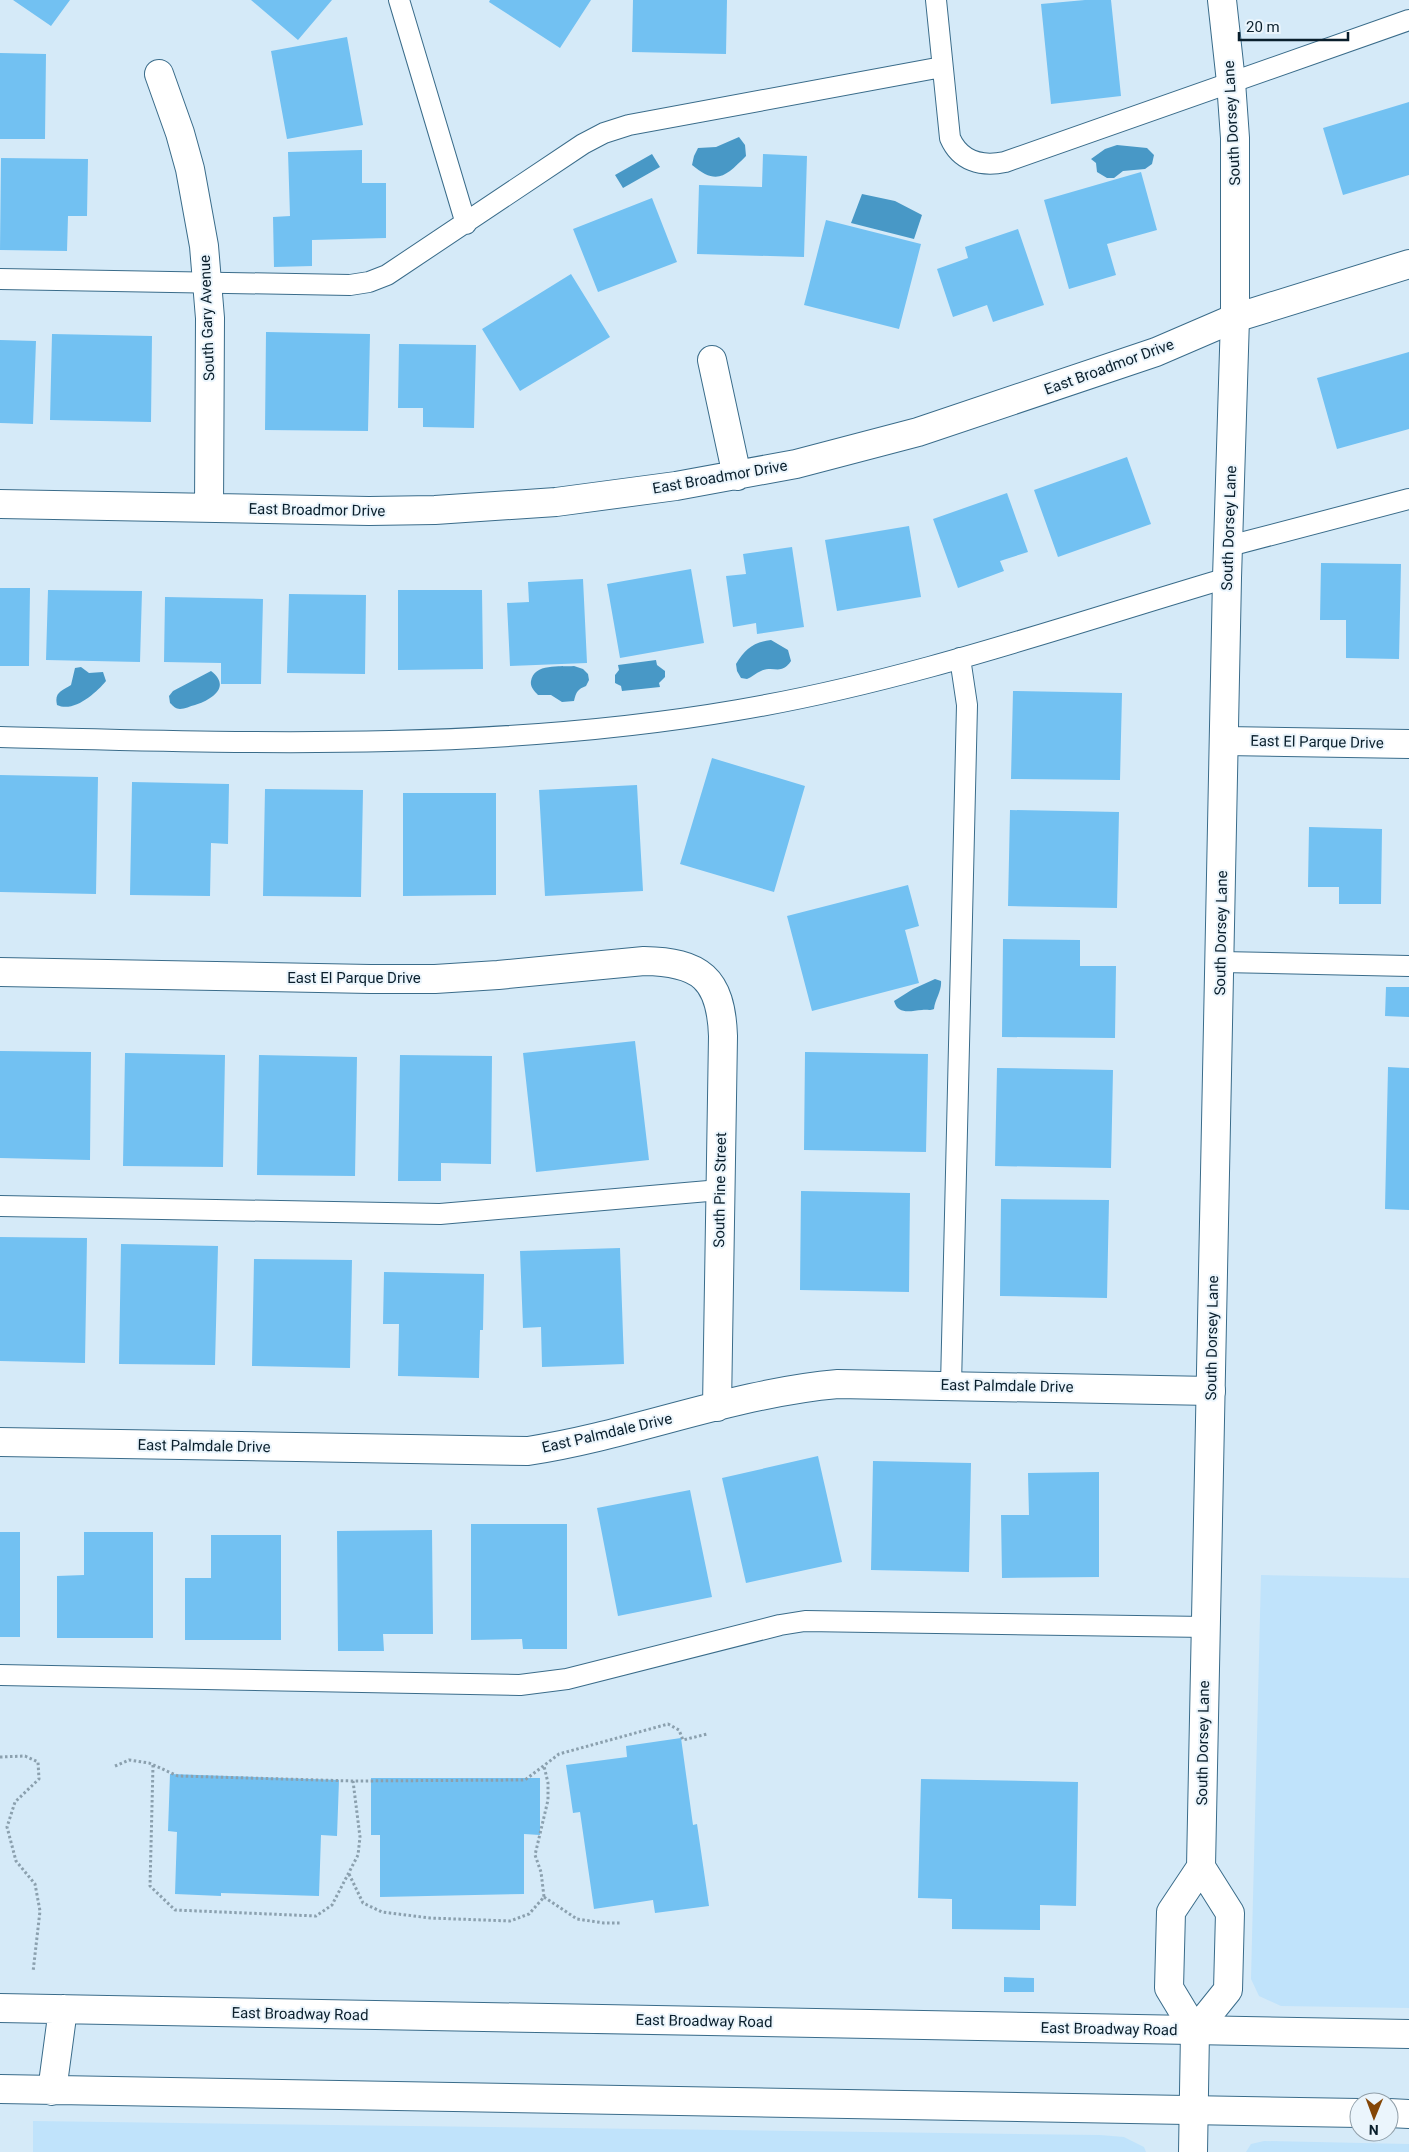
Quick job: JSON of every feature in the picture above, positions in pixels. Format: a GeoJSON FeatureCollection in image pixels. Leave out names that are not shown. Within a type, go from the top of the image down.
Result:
{"type":"FeatureCollection","features":[{"type":"Feature","properties":{"kind":"street","name":"South Dorsey Lane"},"geometry":{"type":"LineString","coordinates":[[1201,1867],[1221,962],[1227,578],[1230,546],[1235,318],[1235,138],[1232,82],[1222,0]]}},
{"type":"Feature","properties":{"kind":"street","name":"South Gary Avenue"},"geometry":{"type":"LineString","coordinates":[[159,74],[190,168],[198,209],[208,282],[208,508]]}},
{"type":"Feature","properties":{"kind":"street","name":"East Broadmor Drive"},"geometry":{"type":"LineString","coordinates":[[0,504],[369,511],[496,507],[608,496],[737,476],[856,449],[978,413],[1156,352],[1235,318],[1409,264]]}},
{"type":"Feature","properties":{"kind":"street"},"geometry":{"type":"LineString","coordinates":[[712,360],[737,476]]}},
{"type":"Feature","properties":{"kind":"street","name":"East El Parque Drive"},"geometry":{"type":"LineString","coordinates":[[1225,740],[1409,744]]}},
{"type":"Feature","properties":{"kind":"street","name":"East El Parque Drive"},"geometry":{"type":"LineString","coordinates":[[0,972],[361,979],[435,978],[508,975],[644,961],[664,961],[686,965],[705,977]]}},
{"type":"Feature","properties":{"kind":"street","name":"South Pine Street"},"geometry":{"type":"LineString","coordinates":[[705,977],[716,994],[722,1016],[717,1407]]}},
{"type":"Feature","properties":{"kind":"street","name":"East Palmdale Drive"},"geometry":{"type":"LineString","coordinates":[[0,1442],[528,1451],[575,1442],[782,1391],[810,1386],[838,1384],[951,1385],[1211,1391]]}},
{"type":"Feature","properties":{"kind":"street"},"geometry":{"type":"LineString","coordinates":[[1193,2152],[1195,2031],[1169,1988],[1171,1912],[1201,1867],[1230,1913],[1228,1990],[1195,2031]]}},
{"type":"Feature","properties":{"kind":"street","name":"East Broadway Road"},"geometry":{"type":"LineString","coordinates":[[0,2008],[1409,2034]]}},
{"type":"Feature","properties":{"kind":"street"},"geometry":{"type":"LineString","coordinates":[[52,2091],[62,2009]]}},
{"type":"Feature","properties":{"kind":"street"},"geometry":{"type":"LineString","coordinates":[[0,2090],[1349,2113]]}},
{"type":"Feature","properties":{"kind":"lane"},"geometry":{"type":"LineString","coordinates":[[399,0],[466,224]]}},
{"type":"Feature","properties":{"kind":"lane"},"geometry":{"type":"LineString","coordinates":[[936,0],[950,138],[961,155],[983,164],[1005,162],[1409,20]]}},
{"type":"Feature","properties":{"kind":"lane"},"geometry":{"type":"LineString","coordinates":[[0,279],[350,284],[369,282],[387,276],[583,144],[604,133],[628,125],[942,67]]}},
{"type":"Feature","properties":{"kind":"lane"},"geometry":{"type":"LineString","coordinates":[[1230,546],[1409,498]]}},
{"type":"Feature","properties":{"kind":"lane"},"geometry":{"type":"LineString","coordinates":[[0,737],[239,743],[370,742],[597,730],[739,710],[891,677],[1227,578]]}},
{"type":"Feature","properties":{"kind":"lane"},"geometry":{"type":"LineString","coordinates":[[951,1385],[967,704],[960,658]]}},
{"type":"Feature","properties":{"kind":"lane"},"geometry":{"type":"LineString","coordinates":[[1221,962],[1409,966]]}},
{"type":"Feature","properties":{"kind":"lane"},"geometry":{"type":"LineString","coordinates":[[0,1206],[440,1214],[720,1190]]}},
{"type":"Feature","properties":{"kind":"lane"},"geometry":{"type":"LineString","coordinates":[[0,1675],[520,1685],[567,1680],[771,1627],[804,1621],[1206,1627]]}},
{"type":"Feature","properties":{"kind":"path"},"geometry":{"type":"LineString","coordinates":[[114,1766],[129,1760],[153,1765],[178,1776],[353,1781],[525,1780],[560,1754],[668,1724],[679,1730],[683,1740],[707,1734]]}},
{"type":"Feature","properties":{"kind":"path"},"geometry":{"type":"LineString","coordinates":[[0,1757],[25,1756],[38,1762],[39,1779],[15,1802],[7,1827],[16,1860],[35,1884],[40,1911],[33,1972]]}},
{"type":"Feature","properties":{"kind":"path"},"geometry":{"type":"LineString","coordinates":[[153,1765],[150,1886],[175,1910],[316,1916],[332,1905],[358,1855],[360,1838],[353,1781]]}},
{"type":"Feature","properties":{"kind":"path"},"geometry":{"type":"LineString","coordinates":[[349,1874],[364,1903],[382,1912],[430,1918],[510,1921],[529,1914],[544,1897],[541,1872],[535,1855],[548,1800],[548,1783],[544,1766]]}},
{"type":"Feature","properties":{"kind":"path"},"geometry":{"type":"LineString","coordinates":[[544,1897],[577,1919],[604,1924],[620,1922]]}},
{"type":"Feature","properties":{"kind":"shaded area"},"geometry":{"type":"Polygon","coordinates":[[[1261,1575],[1409,1578],[1409,2008],[1281,2006],[1259,1996],[1251,1979],[1261,1575]]]}},
{"type":"Feature","properties":{"kind":"shaded area"},"geometry":{"type":"Polygon","coordinates":[[[33,2121],[1100,2135],[1124,2137],[1144,2147],[1146,2152],[33,2152],[33,2121]]]}},
{"type":"Feature","properties":{"kind":"shaded area"},"geometry":{"type":"Polygon","coordinates":[[[1264,2141],[1409,2144],[1409,2152],[1246,2152],[1251,2144],[1264,2141]]]}},
{"type":"Feature","properties":{"kind":"water"},"geometry":{"type":"Polygon","coordinates":[[[739,137],[745,145],[746,156],[727,173],[715,177],[692,165],[698,148],[716,147],[739,137]]]}},
{"type":"Feature","properties":{"kind":"water"},"geometry":{"type":"Polygon","coordinates":[[[1117,145],[1147,148],[1154,155],[1152,164],[1145,169],[1123,171],[1114,178],[1107,178],[1097,172],[1096,163],[1091,159],[1105,149],[1117,145]]]}},
{"type":"Feature","properties":{"kind":"water"},"geometry":{"type":"Polygon","coordinates":[[[652,154],[660,167],[623,188],[615,175],[652,154]]]}},
{"type":"Feature","properties":{"kind":"water"},"geometry":{"type":"Polygon","coordinates":[[[862,194],[895,201],[922,215],[914,239],[851,223],[862,194]]]}},
{"type":"Feature","properties":{"kind":"water"},"geometry":{"type":"Polygon","coordinates":[[[771,640],[788,650],[791,661],[784,668],[766,669],[747,679],[741,678],[736,664],[743,654],[759,642],[771,640]]]}},
{"type":"Feature","properties":{"kind":"water"},"geometry":{"type":"Polygon","coordinates":[[[656,660],[657,665],[665,671],[665,677],[659,683],[660,687],[622,691],[621,686],[615,683],[615,675],[619,670],[618,665],[656,660]]]}},
{"type":"Feature","properties":{"kind":"water"},"geometry":{"type":"Polygon","coordinates":[[[555,666],[574,666],[583,669],[588,674],[589,680],[586,686],[578,691],[574,701],[562,702],[551,695],[538,695],[531,685],[533,675],[537,671],[555,666]]]}},
{"type":"Feature","properties":{"kind":"water"},"geometry":{"type":"Polygon","coordinates":[[[81,667],[89,673],[103,672],[106,681],[91,696],[77,704],[64,707],[57,705],[58,695],[71,685],[75,668],[81,667]]]}},
{"type":"Feature","properties":{"kind":"water"},"geometry":{"type":"Polygon","coordinates":[[[211,671],[220,682],[217,692],[213,696],[201,703],[182,709],[176,708],[170,703],[169,696],[173,691],[211,671]]]}},
{"type":"Feature","properties":{"kind":"water"},"geometry":{"type":"Polygon","coordinates":[[[935,979],[941,981],[941,985],[934,1009],[905,1011],[898,1008],[894,1001],[913,989],[935,979]]]}},
{"type":"Feature","properties":{"kind":"building"},"geometry":{"type":"Polygon","coordinates":[[[13,0],[70,0],[51,26],[13,0]]]}},
{"type":"Feature","properties":{"kind":"building"},"geometry":{"type":"Polygon","coordinates":[[[251,0],[332,0],[298,40],[251,0]]]}},
{"type":"Feature","properties":{"kind":"building"},"geometry":{"type":"Polygon","coordinates":[[[490,0],[591,0],[560,48],[489,2],[490,0]]]}},
{"type":"Feature","properties":{"kind":"building"},"geometry":{"type":"Polygon","coordinates":[[[633,0],[727,0],[726,54],[632,52],[633,0]]]}},
{"type":"Feature","properties":{"kind":"building"},"geometry":{"type":"Polygon","coordinates":[[[1111,0],[1121,96],[1051,104],[1041,4],[1111,0]]]}},
{"type":"Feature","properties":{"kind":"building"},"geometry":{"type":"Polygon","coordinates":[[[347,37],[363,125],[287,139],[271,51],[347,37]]]}},
{"type":"Feature","properties":{"kind":"building"},"geometry":{"type":"Polygon","coordinates":[[[0,53],[46,54],[45,139],[0,139],[0,53]]]}},
{"type":"Feature","properties":{"kind":"building"},"geometry":{"type":"Polygon","coordinates":[[[1409,102],[1409,175],[1343,195],[1323,128],[1409,102]]]}},
{"type":"Feature","properties":{"kind":"building"},"geometry":{"type":"Polygon","coordinates":[[[362,150],[362,183],[386,183],[386,238],[312,240],[312,266],[274,267],[273,217],[290,216],[288,152],[362,150]]]}},
{"type":"Feature","properties":{"kind":"building"},"geometry":{"type":"Polygon","coordinates":[[[763,154],[807,156],[804,257],[697,254],[699,185],[762,187],[763,154]]]}},
{"type":"Feature","properties":{"kind":"building"},"geometry":{"type":"Polygon","coordinates":[[[1,158],[88,159],[87,216],[68,216],[67,251],[0,250],[1,158]]]}},
{"type":"Feature","properties":{"kind":"building"},"geometry":{"type":"Polygon","coordinates":[[[1141,172],[1157,230],[1107,244],[1116,275],[1069,289],[1044,200],[1141,172]]]}},
{"type":"Feature","properties":{"kind":"building"},"geometry":{"type":"Polygon","coordinates":[[[652,198],[677,262],[598,292],[573,229],[652,198]]]}},
{"type":"Feature","properties":{"kind":"building"},"geometry":{"type":"Polygon","coordinates":[[[826,220],[921,244],[899,329],[804,305],[826,220]]]}},
{"type":"Feature","properties":{"kind":"building"},"geometry":{"type":"Polygon","coordinates":[[[1018,229],[1044,305],[993,322],[987,305],[953,317],[937,269],[968,258],[965,247],[1018,229]]]}},
{"type":"Feature","properties":{"kind":"building"},"geometry":{"type":"Polygon","coordinates":[[[571,274],[610,337],[520,391],[482,329],[571,274]]]}},
{"type":"Feature","properties":{"kind":"building"},"geometry":{"type":"Polygon","coordinates":[[[266,332],[370,334],[368,431],[265,430],[266,332]]]}},
{"type":"Feature","properties":{"kind":"building"},"geometry":{"type":"Polygon","coordinates":[[[52,334],[152,336],[151,422],[50,420],[52,334]]]}},
{"type":"Feature","properties":{"kind":"building"},"geometry":{"type":"Polygon","coordinates":[[[0,340],[36,341],[33,424],[0,423],[0,340]]]}},
{"type":"Feature","properties":{"kind":"building"},"geometry":{"type":"Polygon","coordinates":[[[399,344],[476,345],[474,428],[423,427],[423,408],[398,408],[399,344]]]}},
{"type":"Feature","properties":{"kind":"building"},"geometry":{"type":"Polygon","coordinates":[[[1409,352],[1409,429],[1337,449],[1317,378],[1409,352]]]}},
{"type":"Feature","properties":{"kind":"building"},"geometry":{"type":"Polygon","coordinates":[[[1127,457],[1151,524],[1058,557],[1034,490],[1127,457]]]}},
{"type":"Feature","properties":{"kind":"building"},"geometry":{"type":"Polygon","coordinates":[[[1007,493],[1028,552],[1000,561],[1004,571],[958,588],[933,519],[1007,493]]]}},
{"type":"Feature","properties":{"kind":"building"},"geometry":{"type":"Polygon","coordinates":[[[909,526],[921,597],[837,611],[825,540],[909,526]]]}},
{"type":"Feature","properties":{"kind":"building"},"geometry":{"type":"Polygon","coordinates":[[[792,547],[804,627],[757,634],[756,623],[733,627],[726,576],[746,574],[743,554],[792,547]]]}},
{"type":"Feature","properties":{"kind":"building"},"geometry":{"type":"Polygon","coordinates":[[[1321,563],[1401,564],[1399,659],[1346,658],[1346,620],[1320,620],[1321,563]]]}},
{"type":"Feature","properties":{"kind":"building"},"geometry":{"type":"Polygon","coordinates":[[[691,569],[704,643],[620,658],[607,584],[691,569]]]}},
{"type":"Feature","properties":{"kind":"building"},"geometry":{"type":"Polygon","coordinates":[[[583,579],[587,663],[510,666],[507,603],[529,602],[528,582],[583,579]]]}},
{"type":"Feature","properties":{"kind":"building"},"geometry":{"type":"Polygon","coordinates":[[[0,588],[30,588],[29,666],[0,666],[0,588]]]}},
{"type":"Feature","properties":{"kind":"building"},"geometry":{"type":"Polygon","coordinates":[[[48,590],[142,591],[140,662],[46,660],[48,590]]]}},
{"type":"Feature","properties":{"kind":"building"},"geometry":{"type":"Polygon","coordinates":[[[398,590],[482,590],[483,669],[398,670],[398,590]]]}},
{"type":"Feature","properties":{"kind":"building"},"geometry":{"type":"Polygon","coordinates":[[[289,594],[366,595],[365,674],[287,673],[289,594]]]}},
{"type":"Feature","properties":{"kind":"building"},"geometry":{"type":"Polygon","coordinates":[[[165,597],[263,599],[261,684],[221,684],[221,663],[164,662],[165,597]]]}},
{"type":"Feature","properties":{"kind":"building"},"geometry":{"type":"Polygon","coordinates":[[[1013,691],[1122,693],[1120,780],[1011,779],[1013,691]]]}},
{"type":"Feature","properties":{"kind":"building"},"geometry":{"type":"Polygon","coordinates":[[[712,758],[805,786],[774,892],[680,864],[712,758]]]}},
{"type":"Feature","properties":{"kind":"building"},"geometry":{"type":"Polygon","coordinates":[[[0,775],[98,777],[96,894],[0,892],[0,775]]]}},
{"type":"Feature","properties":{"kind":"building"},"geometry":{"type":"Polygon","coordinates":[[[132,782],[229,784],[228,844],[211,843],[210,896],[130,895],[132,782]]]}},
{"type":"Feature","properties":{"kind":"building"},"geometry":{"type":"Polygon","coordinates":[[[637,785],[643,891],[545,896],[539,790],[637,785]]]}},
{"type":"Feature","properties":{"kind":"building"},"geometry":{"type":"Polygon","coordinates":[[[265,789],[363,790],[361,897],[263,896],[265,789]]]}},
{"type":"Feature","properties":{"kind":"building"},"geometry":{"type":"Polygon","coordinates":[[[403,793],[496,793],[496,895],[403,896],[403,793]]]}},
{"type":"Feature","properties":{"kind":"building"},"geometry":{"type":"Polygon","coordinates":[[[1010,810],[1119,812],[1117,908],[1008,906],[1010,810]]]}},
{"type":"Feature","properties":{"kind":"building"},"geometry":{"type":"Polygon","coordinates":[[[1309,827],[1382,829],[1381,904],[1339,904],[1339,887],[1308,887],[1309,827]]]}},
{"type":"Feature","properties":{"kind":"building"},"geometry":{"type":"Polygon","coordinates":[[[908,885],[919,926],[905,930],[919,983],[812,1011],[787,916],[908,885]]]}},
{"type":"Feature","properties":{"kind":"building"},"geometry":{"type":"Polygon","coordinates":[[[1003,939],[1080,940],[1080,966],[1116,966],[1115,1038],[1002,1037],[1003,939]]]}},
{"type":"Feature","properties":{"kind":"building"},"geometry":{"type":"Polygon","coordinates":[[[1386,987],[1409,987],[1409,1017],[1385,1016],[1386,987]]]}},
{"type":"Feature","properties":{"kind":"building"},"geometry":{"type":"Polygon","coordinates":[[[635,1041],[649,1160],[536,1172],[523,1053],[635,1041]]]}},
{"type":"Feature","properties":{"kind":"building"},"geometry":{"type":"Polygon","coordinates":[[[0,1051],[91,1052],[90,1160],[0,1158],[0,1051]]]}},
{"type":"Feature","properties":{"kind":"building"},"geometry":{"type":"Polygon","coordinates":[[[805,1052],[928,1054],[926,1152],[804,1150],[805,1052]]]}},
{"type":"Feature","properties":{"kind":"building"},"geometry":{"type":"Polygon","coordinates":[[[125,1053],[225,1055],[223,1167],[123,1166],[125,1053]]]}},
{"type":"Feature","properties":{"kind":"building"},"geometry":{"type":"Polygon","coordinates":[[[259,1055],[357,1057],[355,1176],[257,1175],[259,1055]]]}},
{"type":"Feature","properties":{"kind":"building"},"geometry":{"type":"Polygon","coordinates":[[[400,1055],[492,1056],[491,1164],[441,1163],[441,1181],[398,1181],[400,1055]]]}},
{"type":"Feature","properties":{"kind":"building"},"geometry":{"type":"Polygon","coordinates":[[[1388,1067],[1409,1068],[1409,1210],[1385,1209],[1388,1067]]]}},
{"type":"Feature","properties":{"kind":"building"},"geometry":{"type":"Polygon","coordinates":[[[997,1068],[1113,1070],[1111,1168],[995,1166],[997,1068]]]}},
{"type":"Feature","properties":{"kind":"building"},"geometry":{"type":"Polygon","coordinates":[[[801,1191],[910,1193],[909,1292],[800,1290],[801,1191]]]}},
{"type":"Feature","properties":{"kind":"building"},"geometry":{"type":"Polygon","coordinates":[[[1001,1199],[1109,1200],[1107,1298],[1000,1296],[1001,1199]]]}},
{"type":"Feature","properties":{"kind":"building"},"geometry":{"type":"Polygon","coordinates":[[[0,1237],[87,1238],[85,1363],[0,1361],[0,1237]]]}},
{"type":"Feature","properties":{"kind":"building"},"geometry":{"type":"Polygon","coordinates":[[[121,1244],[218,1246],[215,1365],[119,1364],[121,1244]]]}},
{"type":"Feature","properties":{"kind":"building"},"geometry":{"type":"Polygon","coordinates":[[[620,1248],[624,1364],[542,1367],[541,1327],[523,1328],[520,1251],[620,1248]]]}},
{"type":"Feature","properties":{"kind":"building"},"geometry":{"type":"Polygon","coordinates":[[[254,1259],[352,1260],[350,1368],[252,1366],[254,1259]]]}},
{"type":"Feature","properties":{"kind":"building"},"geometry":{"type":"Polygon","coordinates":[[[384,1272],[484,1274],[483,1330],[480,1330],[479,1378],[398,1376],[399,1324],[383,1324],[384,1272]]]}},
{"type":"Feature","properties":{"kind":"building"},"geometry":{"type":"Polygon","coordinates":[[[818,1456],[842,1562],[746,1583],[722,1478],[818,1456]]]}},
{"type":"Feature","properties":{"kind":"building"},"geometry":{"type":"Polygon","coordinates":[[[873,1461],[971,1463],[969,1572],[871,1570],[873,1461]]]}},
{"type":"Feature","properties":{"kind":"building"},"geometry":{"type":"Polygon","coordinates":[[[1099,1472],[1099,1577],[1002,1578],[1001,1515],[1029,1515],[1028,1473],[1099,1472]]]}},
{"type":"Feature","properties":{"kind":"building"},"geometry":{"type":"Polygon","coordinates":[[[690,1490],[712,1597],[618,1616],[597,1508],[690,1490]]]}},
{"type":"Feature","properties":{"kind":"building"},"geometry":{"type":"Polygon","coordinates":[[[471,1524],[567,1524],[567,1649],[523,1649],[522,1639],[471,1640],[471,1524]]]}},
{"type":"Feature","properties":{"kind":"building"},"geometry":{"type":"Polygon","coordinates":[[[432,1530],[433,1634],[383,1634],[384,1651],[338,1651],[337,1531],[432,1530]]]}},
{"type":"Feature","properties":{"kind":"building"},"geometry":{"type":"Polygon","coordinates":[[[0,1532],[20,1532],[20,1637],[0,1637],[0,1532]]]}},
{"type":"Feature","properties":{"kind":"building"},"geometry":{"type":"Polygon","coordinates":[[[84,1532],[153,1532],[153,1638],[57,1638],[57,1576],[84,1575],[84,1532]]]}},
{"type":"Feature","properties":{"kind":"building"},"geometry":{"type":"Polygon","coordinates":[[[211,1535],[281,1535],[281,1640],[185,1640],[185,1578],[211,1578],[211,1535]]]}},
{"type":"Feature","properties":{"kind":"building"},"geometry":{"type":"Polygon","coordinates":[[[681,1738],[693,1825],[697,1824],[709,1906],[655,1913],[653,1900],[594,1909],[580,1812],[573,1813],[566,1765],[627,1757],[626,1746],[681,1738]]]}},
{"type":"Feature","properties":{"kind":"building"},"geometry":{"type":"Polygon","coordinates":[[[170,1774],[339,1780],[337,1836],[321,1835],[319,1896],[221,1893],[221,1896],[175,1894],[177,1832],[168,1831],[170,1774]]]}},
{"type":"Feature","properties":{"kind":"building"},"geometry":{"type":"Polygon","coordinates":[[[371,1778],[540,1778],[540,1835],[524,1834],[524,1894],[380,1897],[380,1835],[371,1835],[371,1778]]]}},
{"type":"Feature","properties":{"kind":"building"},"geometry":{"type":"Polygon","coordinates":[[[921,1779],[1078,1782],[1076,1906],[1040,1905],[1040,1930],[952,1929],[952,1899],[918,1898],[921,1779]]]}},
{"type":"Feature","properties":{"kind":"building"},"geometry":{"type":"Polygon","coordinates":[[[1004,1977],[1034,1978],[1034,1992],[1004,1992],[1004,1977]]]}}]}
